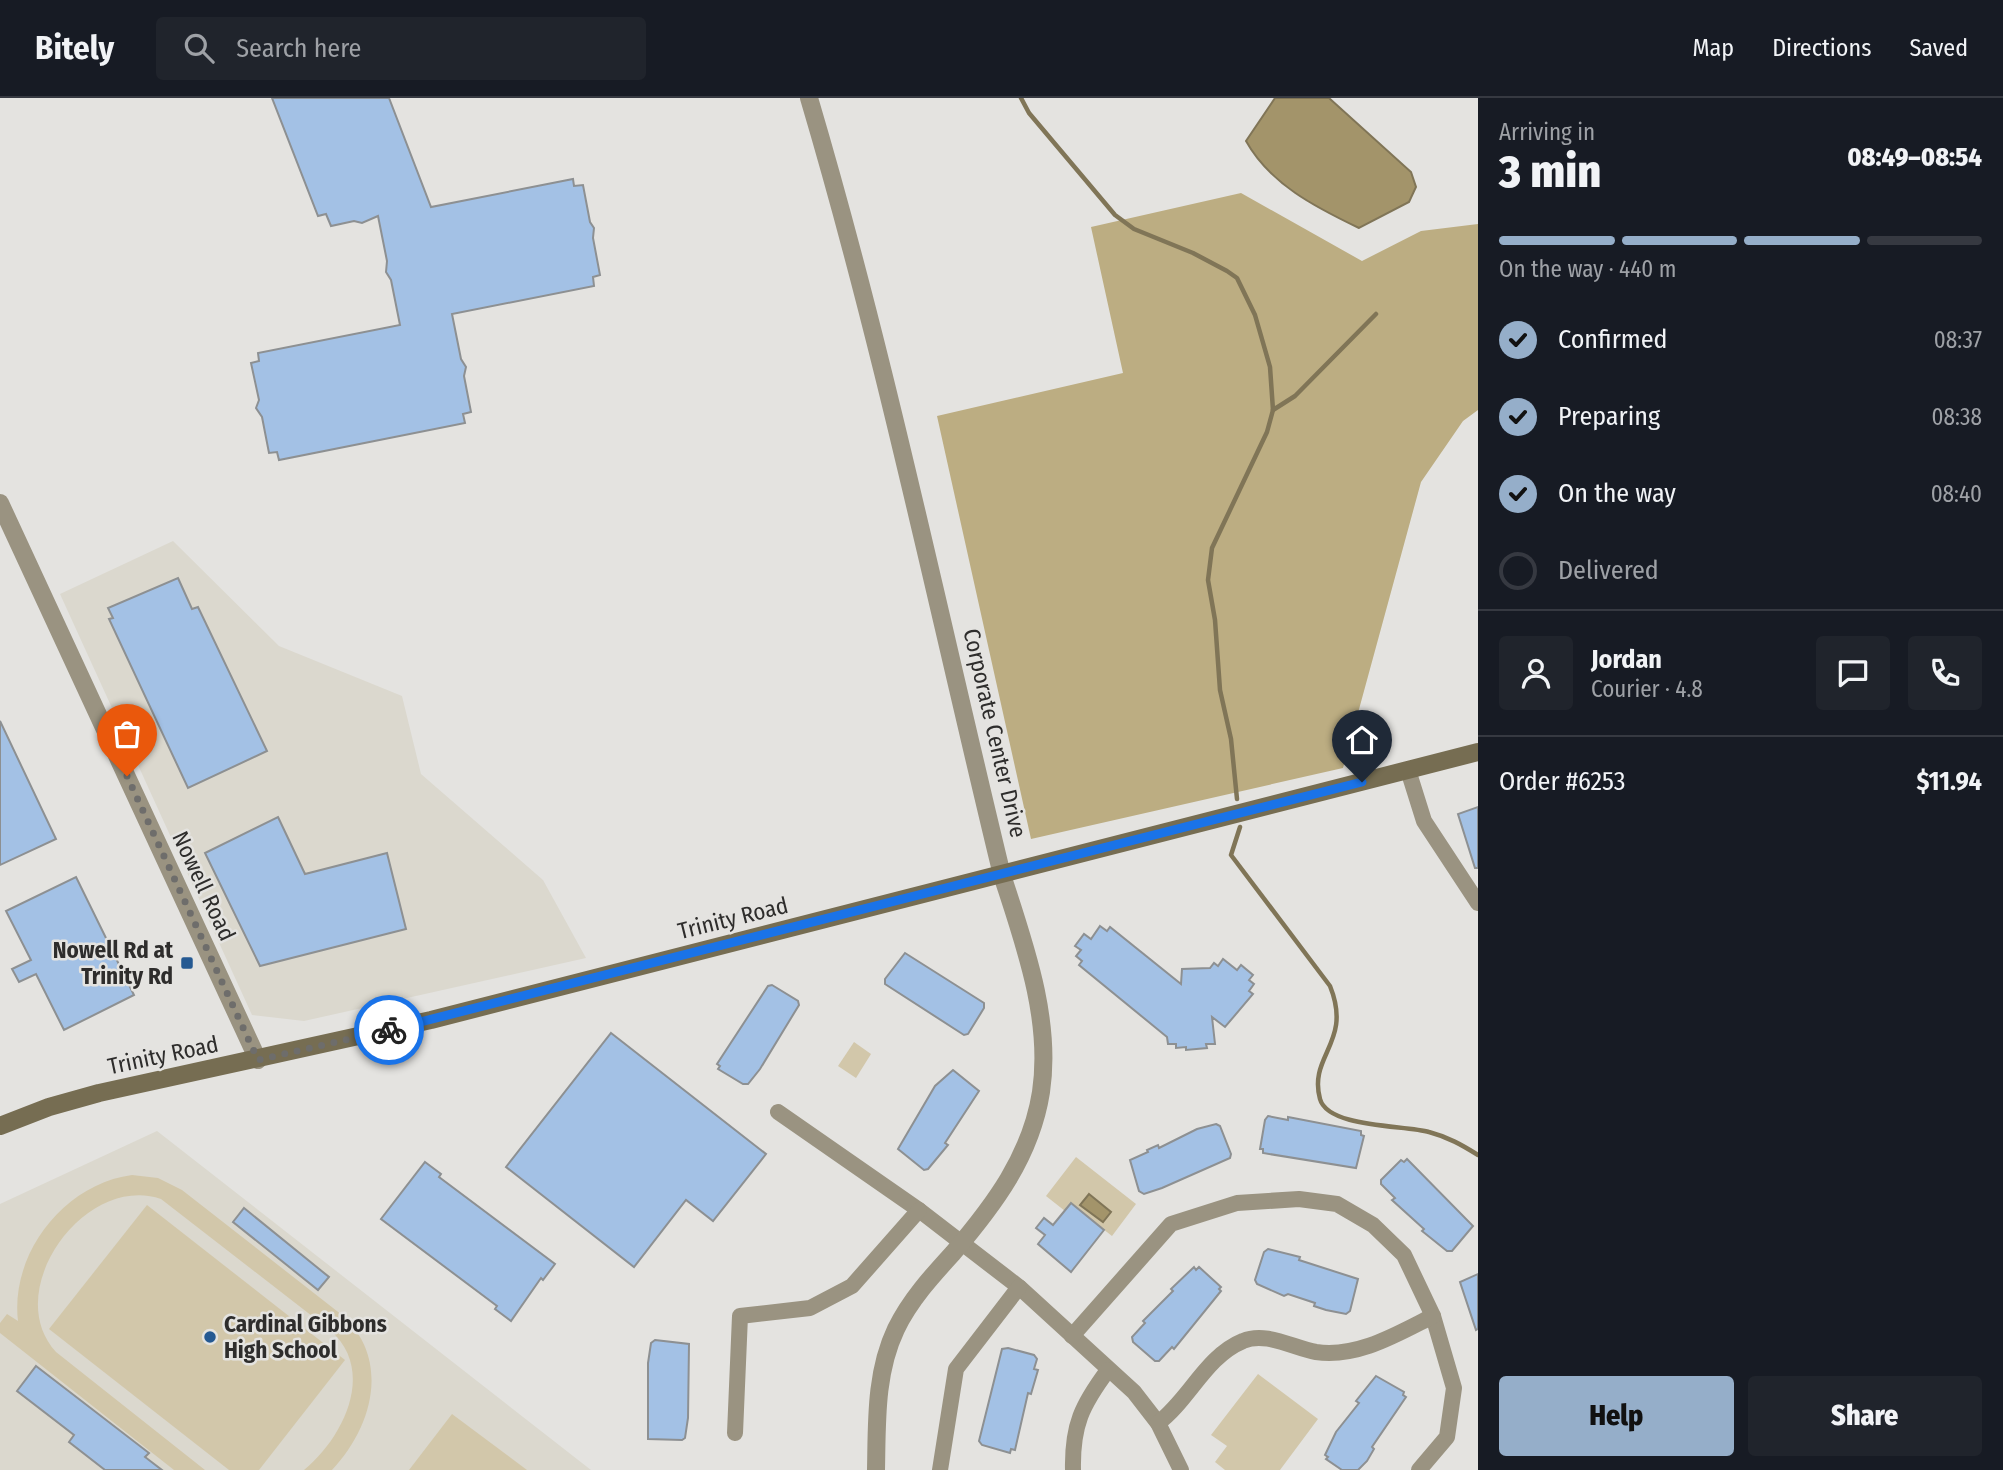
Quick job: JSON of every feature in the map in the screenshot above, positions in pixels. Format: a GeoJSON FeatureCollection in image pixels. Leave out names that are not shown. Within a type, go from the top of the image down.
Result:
{"type":"FeatureCollection","features":[{"type":"Feature","properties":{"kind":"main road","name":"Trinity Road"},"geometry":{"type":"LineString","coordinates":[[0,1126],[49,1107],[99,1093],[431,1020],[1478,752]]}},
{"type":"Feature","properties":{"kind":"street","name":"Corporate Center Drive"},"geometry":{"type":"LineString","coordinates":[[809,98],[876,343],[1002,875],[1024,943],[1038,1000],[1043,1056],[1041,1092],[1033,1127],[1011,1178],[909,1305],[895,1331],[877,1398],[876,1470]]}},
{"type":"Feature","properties":{"kind":"street","name":"Nowell Road"},"geometry":{"type":"LineString","coordinates":[[0,503],[258,1060]]}},
{"type":"Feature","properties":{"kind":"street"},"geometry":{"type":"LineString","coordinates":[[1408,770],[1424,821],[1478,903]]}},
{"type":"Feature","properties":{"kind":"street"},"geometry":{"type":"LineString","coordinates":[[778,1112],[919,1210],[1019,1287],[1134,1392],[1158,1423],[1181,1470]]}},
{"type":"Feature","properties":{"kind":"street"},"geometry":{"type":"LineString","coordinates":[[1072,1336],[1171,1224],[1237,1203],[1299,1199],[1337,1204],[1373,1225],[1404,1255],[1433,1316],[1454,1388],[1447,1437],[1419,1470]]}},
{"type":"Feature","properties":{"kind":"street"},"geometry":{"type":"LineString","coordinates":[[734,1433],[740,1316],[810,1308],[852,1286],[919,1210]]}},
{"type":"Feature","properties":{"kind":"street"},"geometry":{"type":"LineString","coordinates":[[940,1470],[956,1369],[1019,1287]]}},
{"type":"Feature","properties":{"kind":"street"},"geometry":{"type":"LineString","coordinates":[[1158,1423],[1223,1353],[1244,1340],[1262,1338],[1317,1352],[1341,1352],[1368,1347],[1433,1316]]}},
{"type":"Feature","properties":{"kind":"street"},"geometry":{"type":"LineString","coordinates":[[1073,1470],[1072,1441],[1083,1404],[1108,1370]]}},
{"type":"Feature","properties":{"kind":"shaded area"},"geometry":{"type":"Polygon","coordinates":[[[1275,98],[1329,98],[1411,172],[1416,187],[1409,202],[1359,228],[1295,193],[1268,170],[1246,141],[1275,98]]]}},
{"type":"Feature","properties":{"kind":"shaded area"},"geometry":{"type":"Polygon","coordinates":[[[1241,193],[1362,261],[1421,231],[1478,224],[1478,410],[1463,421],[1421,482],[1343,768],[1031,839],[937,416],[1123,373],[1091,227],[1241,193]]]}},
{"type":"Feature","properties":{"kind":"shaded area"},"geometry":{"type":"Polygon","coordinates":[[[173,541],[279,646],[402,696],[421,774],[543,880],[586,958],[304,1021],[252,1015],[60,594],[173,541]]]}},
{"type":"Feature","properties":{"kind":"shaded area"},"geometry":{"type":"Polygon","coordinates":[[[854,1042],[871,1054],[856,1078],[838,1066],[854,1042]]]}},
{"type":"Feature","properties":{"kind":"shaded area","name":"Cardinal Gibbons High School"},"geometry":{"type":"Polygon","coordinates":[[[157,1131],[591,1470],[0,1470],[0,1204],[157,1131]]]}},
{"type":"Feature","properties":{"kind":"shaded area"},"geometry":{"type":"Polygon","coordinates":[[[1076,1157],[1136,1204],[1112,1236],[1071,1204],[1065,1211],[1046,1196],[1076,1157]]]}},
{"type":"Feature","properties":{"kind":"shaded area"},"geometry":{"type":"Polygon","coordinates":[[[132,1175],[158,1178],[182,1190],[342,1315],[357,1333],[367,1352],[371,1393],[358,1434],[332,1470],[304,1470],[331,1440],[349,1403],[353,1384],[351,1365],[344,1346],[330,1330],[161,1199],[132,1196],[105,1203],[80,1220],[59,1243],[45,1270],[38,1299],[41,1327],[56,1352],[205,1470],[174,1470],[0,1333],[0,1323],[7,1314],[18,1321],[18,1296],[23,1271],[46,1226],[64,1207],[84,1192],[107,1181],[132,1175]]]}},
{"type":"Feature","properties":{"kind":"shaded area"},"geometry":{"type":"Polygon","coordinates":[[[1089,1194],[1111,1212],[1103,1222],[1080,1205],[1089,1194]]]}},
{"type":"Feature","properties":{"kind":"shaded area"},"geometry":{"type":"Polygon","coordinates":[[[147,1205],[345,1360],[259,1470],[229,1470],[49,1329],[147,1205]]]}},
{"type":"Feature","properties":{"kind":"shaded area"},"geometry":{"type":"Polygon","coordinates":[[[1258,1374],[1318,1419],[1280,1470],[1225,1470],[1215,1462],[1227,1446],[1211,1435],[1258,1374]]]}},
{"type":"Feature","properties":{"kind":"shaded area"},"geometry":{"type":"Polygon","coordinates":[[[452,1414],[527,1470],[409,1470],[452,1414]]]}},
{"type":"Feature","properties":{"kind":"building"},"geometry":{"type":"Polygon","coordinates":[[[272,98],[389,98],[431,207],[573,179],[574,186],[583,185],[590,222],[594,228],[593,238],[600,275],[593,277],[594,286],[452,314],[461,359],[466,367],[464,376],[471,412],[463,414],[465,423],[279,460],[277,452],[269,453],[262,417],[256,408],[259,400],[251,363],[259,361],[258,353],[400,325],[391,280],[386,272],[387,261],[378,216],[362,223],[354,221],[331,226],[326,214],[318,216],[272,98]]]}},
{"type":"Feature","properties":{"kind":"building"},"geometry":{"type":"Polygon","coordinates":[[[178,578],[192,609],[198,607],[267,751],[188,788],[109,619],[113,618],[108,608],[178,578]]]}},
{"type":"Feature","properties":{"kind":"building"},"geometry":{"type":"Polygon","coordinates":[[[0,721],[56,839],[0,865],[0,721]]]}},
{"type":"Feature","properties":{"kind":"building"},"geometry":{"type":"Polygon","coordinates":[[[1478,807],[1478,868],[1475,868],[1458,814],[1478,807]]]}},
{"type":"Feature","properties":{"kind":"building"},"geometry":{"type":"Polygon","coordinates":[[[278,817],[305,874],[387,853],[406,929],[260,966],[205,853],[278,817]]]}},
{"type":"Feature","properties":{"kind":"building"},"geometry":{"type":"Polygon","coordinates":[[[76,877],[134,995],[64,1030],[36,974],[19,982],[12,969],[31,960],[6,911],[76,877]]]}},
{"type":"Feature","properties":{"kind":"building"},"geometry":{"type":"Polygon","coordinates":[[[1100,926],[1107,931],[1110,927],[1181,984],[1182,969],[1210,968],[1214,963],[1218,966],[1223,959],[1237,970],[1241,965],[1253,975],[1249,980],[1254,984],[1249,991],[1253,994],[1225,1027],[1212,1017],[1215,1044],[1206,1044],[1207,1048],[1176,1048],[1176,1044],[1168,1044],[1167,1037],[1079,965],[1082,961],[1076,956],[1081,950],[1075,946],[1084,934],[1091,939],[1100,926]]]}},
{"type":"Feature","properties":{"kind":"building"},"geometry":{"type":"Polygon","coordinates":[[[905,953],[984,1003],[984,1008],[968,1034],[964,1035],[885,984],[885,979],[905,953]]]}},
{"type":"Feature","properties":{"kind":"building"},"geometry":{"type":"Polygon","coordinates":[[[772,985],[798,1001],[799,1005],[760,1069],[748,1084],[743,1084],[718,1069],[720,1066],[717,1064],[768,986],[772,985]]]}},
{"type":"Feature","properties":{"kind":"building"},"geometry":{"type":"Polygon","coordinates":[[[611,1033],[766,1154],[713,1221],[686,1200],[634,1267],[506,1167],[611,1033]]]}},
{"type":"Feature","properties":{"kind":"building"},"geometry":{"type":"Polygon","coordinates":[[[953,1070],[979,1091],[945,1143],[948,1145],[928,1169],[924,1170],[898,1149],[935,1086],[953,1070]]]}},
{"type":"Feature","properties":{"kind":"building"},"geometry":{"type":"Polygon","coordinates":[[[1268,1116],[1288,1120],[1288,1117],[1361,1131],[1364,1136],[1356,1168],[1263,1153],[1263,1149],[1260,1149],[1268,1116]]]}},
{"type":"Feature","properties":{"kind":"building"},"geometry":{"type":"Polygon","coordinates":[[[1216,1124],[1220,1126],[1231,1154],[1230,1158],[1162,1188],[1144,1194],[1139,1191],[1130,1160],[1158,1145],[1159,1148],[1197,1129],[1216,1124]]]}},
{"type":"Feature","properties":{"kind":"building"},"geometry":{"type":"Polygon","coordinates":[[[1407,1159],[1473,1226],[1452,1251],[1447,1251],[1422,1231],[1424,1229],[1392,1200],[1395,1198],[1381,1184],[1381,1180],[1401,1160],[1404,1162],[1407,1159]]]}},
{"type":"Feature","properties":{"kind":"building"},"geometry":{"type":"Polygon","coordinates":[[[425,1162],[441,1174],[439,1177],[555,1264],[543,1280],[541,1278],[511,1321],[495,1309],[497,1306],[381,1219],[425,1162]]]}},
{"type":"Feature","properties":{"kind":"building"},"geometry":{"type":"Polygon","coordinates":[[[1071,1203],[1104,1230],[1071,1272],[1038,1244],[1045,1235],[1036,1228],[1044,1218],[1053,1225],[1071,1203]]]}},
{"type":"Feature","properties":{"kind":"building"},"geometry":{"type":"Polygon","coordinates":[[[244,1208],[329,1277],[318,1290],[233,1222],[244,1208]]]}},
{"type":"Feature","properties":{"kind":"building"},"geometry":{"type":"Polygon","coordinates":[[[1268,1249],[1300,1257],[1299,1260],[1358,1279],[1350,1311],[1346,1314],[1326,1310],[1314,1306],[1315,1303],[1288,1294],[1284,1296],[1257,1284],[1255,1280],[1264,1252],[1268,1249]]]}},
{"type":"Feature","properties":{"kind":"building"},"geometry":{"type":"Polygon","coordinates":[[[1194,1267],[1196,1270],[1199,1267],[1221,1287],[1221,1291],[1174,1349],[1172,1347],[1159,1361],[1155,1361],[1133,1342],[1132,1337],[1145,1323],[1143,1321],[1173,1291],[1171,1289],[1194,1267]]]}},
{"type":"Feature","properties":{"kind":"building"},"geometry":{"type":"Polygon","coordinates":[[[1478,1274],[1478,1329],[1476,1330],[1460,1282],[1478,1274]]]}},
{"type":"Feature","properties":{"kind":"building"},"geometry":{"type":"Polygon","coordinates":[[[655,1340],[689,1344],[688,1418],[685,1438],[682,1440],[648,1439],[648,1363],[651,1343],[655,1340]]]}},
{"type":"Feature","properties":{"kind":"building"},"geometry":{"type":"Polygon","coordinates":[[[1002,1349],[1034,1355],[1037,1359],[1034,1369],[1038,1370],[1031,1394],[1028,1393],[1015,1450],[1011,1449],[1010,1453],[982,1445],[979,1441],[1002,1349]]]}},
{"type":"Feature","properties":{"kind":"building"},"geometry":{"type":"Polygon","coordinates":[[[36,1366],[149,1453],[145,1457],[162,1470],[105,1470],[69,1442],[74,1435],[17,1391],[36,1366]]]}},
{"type":"Feature","properties":{"kind":"building"},"geometry":{"type":"Polygon","coordinates":[[[1376,1376],[1404,1392],[1406,1397],[1372,1447],[1374,1449],[1367,1461],[1358,1470],[1342,1470],[1326,1459],[1328,1457],[1325,1455],[1336,1432],[1359,1403],[1356,1401],[1376,1376]]]}},
{"type":"Feature","properties":{"kind":"waterway"},"geometry":{"type":"LineString","coordinates":[[1021,98],[1029,113],[1115,215],[1134,229],[1193,253],[1237,278],[1255,315],[1270,367],[1273,410],[1267,432],[1212,548],[1208,580],[1215,620],[1220,690],[1231,739],[1237,799]]}},
{"type":"Feature","properties":{"kind":"waterway"},"geometry":{"type":"LineString","coordinates":[[1273,410],[1295,396],[1376,314]]}},
{"type":"Feature","properties":{"kind":"waterway"},"geometry":{"type":"LineString","coordinates":[[1240,827],[1231,855],[1330,986],[1336,1005],[1334,1035],[1320,1071],[1318,1084],[1320,1099],[1326,1108],[1337,1115],[1368,1124],[1436,1134],[1478,1155]]}},
{"type":"Feature","properties":{"kind":"way so far"},"geometry":{"type":"LineString","coordinates":[[127,776],[258,1060],[389,1030]]}},
{"type":"Feature","properties":{"kind":"place","name":"Nowell Rd at Trinity Rd"},"geometry":{"type":"Point","coordinates":[187,963]}},
{"type":"Feature","properties":{"kind":"place","name":"Cardinal Gibbons High School"},"geometry":{"type":"Point","coordinates":[210,1337]}},
{"type":"Feature","properties":{"kind":"route"},"geometry":{"type":"LineString","coordinates":[[389,1030],[1362,782]]}}]}
